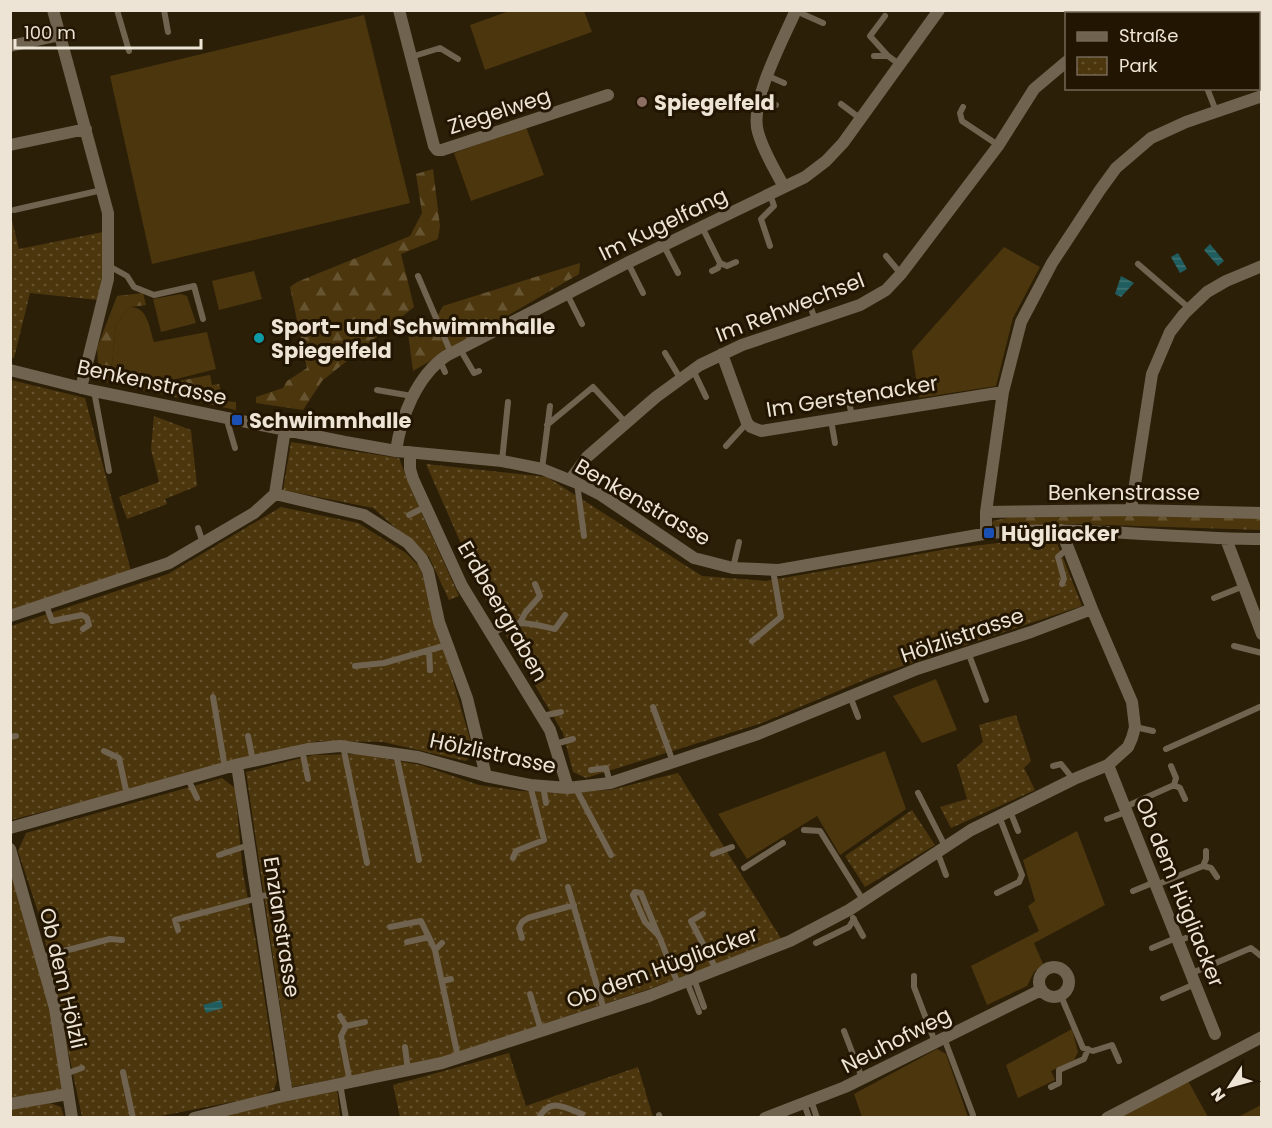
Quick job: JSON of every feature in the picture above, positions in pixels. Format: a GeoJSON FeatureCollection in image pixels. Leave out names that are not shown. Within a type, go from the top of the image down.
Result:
{"type":"FeatureCollection","features":[{"type":"Feature","properties":{"kind":"street"},"geometry":{"type":"LineString","coordinates":[[53,10],[108,213],[108,279],[88,390]]}},
{"type":"Feature","properties":{"kind":"street","name":"Ziegelweg"},"geometry":{"type":"LineString","coordinates":[[399,10],[434,146],[437,150],[608,95]]}},
{"type":"Feature","properties":{"kind":"street","name":"Im Kugelfang"},"geometry":{"type":"LineString","coordinates":[[396,451],[399,434],[413,396],[429,370],[442,367],[455,351],[627,263],[805,177],[826,161],[861,119],[939,10]]}},
{"type":"Feature","properties":{"kind":"street"},"geometry":{"type":"LineString","coordinates":[[784,187],[758,133],[755,116],[768,76],[796,11]]}},
{"type":"Feature","properties":{"kind":"street"},"geometry":{"type":"LineString","coordinates":[[10,46],[60,36]]}},
{"type":"Feature","properties":{"kind":"street","name":"Im Rehwechsel"},"geometry":{"type":"LineString","coordinates":[[574,481],[587,457],[693,369],[742,345],[860,305],[886,290],[901,274],[998,146],[1034,90],[1065,63]]}},
{"type":"Feature","properties":{"kind":"street"},"geometry":{"type":"LineString","coordinates":[[986,534],[986,512],[1003,392],[1021,322],[1052,263],[1122,161],[1151,138],[1262,96]]}},
{"type":"Feature","properties":{"kind":"street"},"geometry":{"type":"LineString","coordinates":[[10,145],[87,132]]}},
{"type":"Feature","properties":{"kind":"street"},"geometry":{"type":"LineString","coordinates":[[1131,510],[1152,374],[1170,332],[1189,308],[1207,292],[1262,266]]}},
{"type":"Feature","properties":{"kind":"street","name":"Im Gerstenacker"},"geometry":{"type":"LineString","coordinates":[[722,354],[747,423],[761,431],[1003,392]]}},
{"type":"Feature","properties":{"kind":"street","name":"Benkenstrasse"},"geometry":{"type":"LineString","coordinates":[[10,370],[88,390],[396,451],[502,461],[542,469],[574,481],[601,495],[694,558],[733,568],[773,570],[986,534],[1019,531],[1061,530],[1262,539]]}},
{"type":"Feature","properties":{"kind":"street"},"geometry":{"type":"LineString","coordinates":[[10,616],[169,563],[254,513],[275,494],[285,429]]}},
{"type":"Feature","properties":{"kind":"street","name":"Erdbeergraben"},"geometry":{"type":"LineString","coordinates":[[410,452],[410,469],[413,479],[462,586],[542,716],[572,787]]}},
{"type":"Feature","properties":{"kind":"street"},"geometry":{"type":"LineString","coordinates":[[275,494],[364,515],[408,543],[422,559],[428,572],[436,621],[467,698],[486,776]]}},
{"type":"Feature","properties":{"kind":"street","name":"Benkenstrasse"},"geometry":{"type":"LineString","coordinates":[[986,512],[1131,510],[1262,513]]}},
{"type":"Feature","properties":{"kind":"street"},"geometry":{"type":"LineString","coordinates":[[1061,530],[1132,702],[1135,727]]}},
{"type":"Feature","properties":{"kind":"street"},"geometry":{"type":"LineString","coordinates":[[1226,539],[1262,634]]}},
{"type":"Feature","properties":{"kind":"street","name":"Hölzlistrasse"},"geometry":{"type":"LineString","coordinates":[[11,824],[127,796],[253,761],[302,750],[343,746],[418,758],[486,776],[536,785],[572,787],[610,783],[758,734],[917,669],[1031,632],[1092,609]]}},
{"type":"Feature","properties":{"kind":"street","name":"Ob dem Hügliacker"},"geometry":{"type":"LineString","coordinates":[[194,1118],[219,1115],[287,1095],[458,1058],[472,1048],[542,1031],[604,1011],[687,982],[790,941],[852,915],[863,900],[941,848],[1004,813],[1108,765],[1128,747],[1135,727]]}},
{"type":"Feature","properties":{"kind":"street","name":"Ob dem Hügliacker"},"geometry":{"type":"LineString","coordinates":[[1108,765],[1181,939],[1215,1034]]}},
{"type":"Feature","properties":{"kind":"street","name":"Enzianstrasse"},"geometry":{"type":"LineString","coordinates":[[232,767],[249,845],[287,1095]]}},
{"type":"Feature","properties":{"kind":"street","name":"Ob dem Hölzli"},"geometry":{"type":"LineString","coordinates":[[10,849],[56,1013],[72,1118]]}},
{"type":"Feature","properties":{"kind":"street"},"geometry":{"type":"LineString","coordinates":[[1049,968],[1059,968],[1066,973],[1069,980],[1068,989],[1061,996],[1048,996],[1041,990],[1039,985],[1041,975],[1049,968]]}},
{"type":"Feature","properties":{"kind":"street","name":"Neuhofweg"},"geometry":{"type":"LineString","coordinates":[[765,1118],[862,1079],[940,1040],[997,1017],[1041,990]]}},
{"type":"Feature","properties":{"kind":"street"},"geometry":{"type":"LineString","coordinates":[[1107,1118],[1262,1037]]}},
{"type":"Feature","properties":{"kind":"street"},"geometry":{"type":"LineString","coordinates":[[10,1104],[68,1094]]}},
{"type":"Feature","properties":{"kind":"lane"},"geometry":{"type":"LineString","coordinates":[[117,10],[129,51]]}},
{"type":"Feature","properties":{"kind":"lane"},"geometry":{"type":"LineString","coordinates":[[164,11],[168,32]]}},
{"type":"Feature","properties":{"kind":"lane"},"geometry":{"type":"LineString","coordinates":[[796,11],[823,23]]}},
{"type":"Feature","properties":{"kind":"lane"},"geometry":{"type":"LineString","coordinates":[[885,16],[870,36],[888,56],[899,64]]}},
{"type":"Feature","properties":{"kind":"lane"},"geometry":{"type":"LineString","coordinates":[[411,57],[440,48],[458,59]]}},
{"type":"Feature","properties":{"kind":"lane"},"geometry":{"type":"LineString","coordinates":[[874,56],[888,56]]}},
{"type":"Feature","properties":{"kind":"lane"},"geometry":{"type":"LineString","coordinates":[[768,76],[784,83]]}},
{"type":"Feature","properties":{"kind":"lane"},"geometry":{"type":"LineString","coordinates":[[1208,90],[1216,112]]}},
{"type":"Feature","properties":{"kind":"lane"},"geometry":{"type":"LineString","coordinates":[[760,98],[776,105]]}},
{"type":"Feature","properties":{"kind":"lane"},"geometry":{"type":"LineString","coordinates":[[841,104],[861,119]]}},
{"type":"Feature","properties":{"kind":"lane"},"geometry":{"type":"LineString","coordinates":[[963,108],[960,113],[962,121],[998,146]]}},
{"type":"Feature","properties":{"kind":"lane"},"geometry":{"type":"LineString","coordinates":[[15,210],[102,190]]}},
{"type":"Feature","properties":{"kind":"lane"},"geometry":{"type":"LineString","coordinates":[[769,194],[774,206],[761,219],[770,246]]}},
{"type":"Feature","properties":{"kind":"lane"},"geometry":{"type":"LineString","coordinates":[[702,227],[720,263],[727,266],[736,262]]}},
{"type":"Feature","properties":{"kind":"lane"},"geometry":{"type":"LineString","coordinates":[[664,246],[678,273]]}},
{"type":"Feature","properties":{"kind":"lane"},"geometry":{"type":"LineString","coordinates":[[886,256],[901,274]]}},
{"type":"Feature","properties":{"kind":"lane"},"geometry":{"type":"LineString","coordinates":[[627,263],[643,293]]}},
{"type":"Feature","properties":{"kind":"lane"},"geometry":{"type":"LineString","coordinates":[[712,271],[718,268],[720,263]]}},
{"type":"Feature","properties":{"kind":"lane"},"geometry":{"type":"LineString","coordinates":[[1138,264],[1189,308]]}},
{"type":"Feature","properties":{"kind":"lane"},"geometry":{"type":"LineString","coordinates":[[108,266],[127,276],[134,287],[154,295],[194,286],[203,320]]}},
{"type":"Feature","properties":{"kind":"lane"},"geometry":{"type":"LineString","coordinates":[[418,276],[455,351],[474,373],[479,371]]}},
{"type":"Feature","properties":{"kind":"lane"},"geometry":{"type":"LineString","coordinates":[[567,293],[582,324]]}},
{"type":"Feature","properties":{"kind":"lane"},"geometry":{"type":"LineString","coordinates":[[810,305],[815,320]]}},
{"type":"Feature","properties":{"kind":"lane"},"geometry":{"type":"LineString","coordinates":[[665,353],[680,378]]}},
{"type":"Feature","properties":{"kind":"lane"},"geometry":{"type":"LineString","coordinates":[[693,369],[706,397]]}},
{"type":"Feature","properties":{"kind":"lane"},"geometry":{"type":"LineString","coordinates":[[547,425],[593,387],[627,423]]}},
{"type":"Feature","properties":{"kind":"lane"},"geometry":{"type":"LineString","coordinates":[[88,390],[110,471]]}},
{"type":"Feature","properties":{"kind":"lane"},"geometry":{"type":"LineString","coordinates":[[377,390],[413,396]]}},
{"type":"Feature","properties":{"kind":"lane"},"geometry":{"type":"LineString","coordinates":[[502,461],[508,402]]}},
{"type":"Feature","properties":{"kind":"lane"},"geometry":{"type":"LineString","coordinates":[[849,402],[852,416]]}},
{"type":"Feature","properties":{"kind":"lane"},"geometry":{"type":"LineString","coordinates":[[542,469],[550,406]]}},
{"type":"Feature","properties":{"kind":"lane"},"geometry":{"type":"LineString","coordinates":[[226,417],[235,448]]}},
{"type":"Feature","properties":{"kind":"lane"},"geometry":{"type":"LineString","coordinates":[[831,420],[836,443]]}},
{"type":"Feature","properties":{"kind":"lane"},"geometry":{"type":"LineString","coordinates":[[726,446],[747,423]]}},
{"type":"Feature","properties":{"kind":"lane"},"geometry":{"type":"LineString","coordinates":[[574,481],[584,536]]}},
{"type":"Feature","properties":{"kind":"lane"},"geometry":{"type":"LineString","coordinates":[[409,515],[425,507]]}},
{"type":"Feature","properties":{"kind":"lane"},"geometry":{"type":"LineString","coordinates":[[198,528],[204,544]]}},
{"type":"Feature","properties":{"kind":"lane"},"geometry":{"type":"LineString","coordinates":[[733,568],[739,542]]}},
{"type":"Feature","properties":{"kind":"lane"},"geometry":{"type":"LineString","coordinates":[[1062,584],[1064,579],[1058,557],[1068,548]]}},
{"type":"Feature","properties":{"kind":"lane"},"geometry":{"type":"LineString","coordinates":[[752,641],[781,617],[773,570]]}},
{"type":"Feature","properties":{"kind":"lane"},"geometry":{"type":"LineString","coordinates":[[521,621],[540,596],[535,584]]}},
{"type":"Feature","properties":{"kind":"lane"},"geometry":{"type":"LineString","coordinates":[[1214,598],[1244,586]]}},
{"type":"Feature","properties":{"kind":"lane"},"geometry":{"type":"LineString","coordinates":[[45,605],[52,621],[82,615],[87,618],[89,625],[83,629]]}},
{"type":"Feature","properties":{"kind":"lane"},"geometry":{"type":"LineString","coordinates":[[491,634],[505,625],[521,621],[555,629],[565,615]]}},
{"type":"Feature","properties":{"kind":"lane"},"geometry":{"type":"LineString","coordinates":[[355,666],[384,663],[447,645]]}},
{"type":"Feature","properties":{"kind":"lane"},"geometry":{"type":"LineString","coordinates":[[1234,646],[1262,653]]}},
{"type":"Feature","properties":{"kind":"lane"},"geometry":{"type":"LineString","coordinates":[[429,650],[430,670]]}},
{"type":"Feature","properties":{"kind":"lane"},"geometry":{"type":"LineString","coordinates":[[968,652],[986,700]]}},
{"type":"Feature","properties":{"kind":"lane"},"geometry":{"type":"LineString","coordinates":[[850,696],[858,717]]}},
{"type":"Feature","properties":{"kind":"lane"},"geometry":{"type":"LineString","coordinates":[[213,697],[232,767]]}},
{"type":"Feature","properties":{"kind":"lane"},"geometry":{"type":"LineString","coordinates":[[1166,748],[1262,706]]}},
{"type":"Feature","properties":{"kind":"lane"},"geometry":{"type":"LineString","coordinates":[[653,707],[673,762]]}},
{"type":"Feature","properties":{"kind":"lane"},"geometry":{"type":"LineString","coordinates":[[542,716],[561,712]]}},
{"type":"Feature","properties":{"kind":"lane"},"geometry":{"type":"LineString","coordinates":[[1135,727],[1153,731]]}},
{"type":"Feature","properties":{"kind":"lane"},"geometry":{"type":"LineString","coordinates":[[248,736],[253,761]]}},
{"type":"Feature","properties":{"kind":"lane"},"geometry":{"type":"LineString","coordinates":[[555,744],[573,739]]}},
{"type":"Feature","properties":{"kind":"lane"},"geometry":{"type":"LineString","coordinates":[[343,746],[367,863]]}},
{"type":"Feature","properties":{"kind":"lane"},"geometry":{"type":"LineString","coordinates":[[302,750],[308,778]]}},
{"type":"Feature","properties":{"kind":"lane"},"geometry":{"type":"LineString","coordinates":[[104,751],[119,758],[127,796]]}},
{"type":"Feature","properties":{"kind":"lane"},"geometry":{"type":"LineString","coordinates":[[396,754],[419,860]]}},
{"type":"Feature","properties":{"kind":"lane"},"geometry":{"type":"LineString","coordinates":[[1053,766],[1061,764],[1074,779]]}},
{"type":"Feature","properties":{"kind":"lane"},"geometry":{"type":"LineString","coordinates":[[1107,819],[1174,784],[1176,778],[1171,766]]}},
{"type":"Feature","properties":{"kind":"lane"},"geometry":{"type":"LineString","coordinates":[[591,770],[606,768],[610,783]]}},
{"type":"Feature","properties":{"kind":"lane"},"geometry":{"type":"LineString","coordinates":[[188,779],[197,798]]}},
{"type":"Feature","properties":{"kind":"lane"},"geometry":{"type":"LineString","coordinates":[[1174,784],[1180,788],[1185,799]]}},
{"type":"Feature","properties":{"kind":"lane"},"geometry":{"type":"LineString","coordinates":[[536,785],[546,803]]}},
{"type":"Feature","properties":{"kind":"lane"},"geometry":{"type":"LineString","coordinates":[[513,858],[516,851],[544,840],[536,785]]}},
{"type":"Feature","properties":{"kind":"lane"},"geometry":{"type":"LineString","coordinates":[[572,787],[611,855]]}},
{"type":"Feature","properties":{"kind":"lane"},"geometry":{"type":"LineString","coordinates":[[918,793],[941,848],[946,875]]}},
{"type":"Feature","properties":{"kind":"lane"},"geometry":{"type":"LineString","coordinates":[[1004,813],[1018,831]]}},
{"type":"Feature","properties":{"kind":"lane"},"geometry":{"type":"LineString","coordinates":[[997,894],[1018,882],[1022,875],[1004,813]]}},
{"type":"Feature","properties":{"kind":"lane"},"geometry":{"type":"LineString","coordinates":[[804,830],[820,831],[863,900]]}},
{"type":"Feature","properties":{"kind":"lane"},"geometry":{"type":"LineString","coordinates":[[744,868],[783,843]]}},
{"type":"Feature","properties":{"kind":"lane"},"geometry":{"type":"LineString","coordinates":[[219,855],[249,845]]}},
{"type":"Feature","properties":{"kind":"lane"},"geometry":{"type":"LineString","coordinates":[[713,854],[732,847]]}},
{"type":"Feature","properties":{"kind":"lane"},"geometry":{"type":"LineString","coordinates":[[1203,866],[1206,851]]}},
{"type":"Feature","properties":{"kind":"lane"},"geometry":{"type":"LineString","coordinates":[[1133,891],[1203,866],[1210,868],[1217,877]]}},
{"type":"Feature","properties":{"kind":"lane"},"geometry":{"type":"LineString","coordinates":[[568,887],[604,1011]]}},
{"type":"Feature","properties":{"kind":"lane"},"geometry":{"type":"LineString","coordinates":[[659,938],[641,893],[635,892],[633,895],[645,922],[659,938],[701,1009]]}},
{"type":"Feature","properties":{"kind":"lane"},"geometry":{"type":"LineString","coordinates":[[178,930],[175,920],[257,897],[277,895]]}},
{"type":"Feature","properties":{"kind":"lane"},"geometry":{"type":"LineString","coordinates":[[522,938],[519,927],[528,918],[573,905]]}},
{"type":"Feature","properties":{"kind":"lane"},"geometry":{"type":"LineString","coordinates":[[703,914],[691,921],[717,970]]}},
{"type":"Feature","properties":{"kind":"lane"},"geometry":{"type":"LineString","coordinates":[[852,915],[863,936]]}},
{"type":"Feature","properties":{"kind":"lane"},"geometry":{"type":"LineString","coordinates":[[816,943],[849,927],[852,915]]}},
{"type":"Feature","properties":{"kind":"lane"},"geometry":{"type":"LineString","coordinates":[[390,927],[421,921],[435,950],[442,981],[443,1002],[458,1058]]}},
{"type":"Feature","properties":{"kind":"lane"},"geometry":{"type":"LineString","coordinates":[[407,942],[429,937]]}},
{"type":"Feature","properties":{"kind":"lane"},"geometry":{"type":"LineString","coordinates":[[41,957],[110,939],[122,940]]}},
{"type":"Feature","properties":{"kind":"lane"},"geometry":{"type":"LineString","coordinates":[[1152,948],[1181,939]]}},
{"type":"Feature","properties":{"kind":"lane"},"geometry":{"type":"LineString","coordinates":[[435,950],[442,943]]}},
{"type":"Feature","properties":{"kind":"lane"},"geometry":{"type":"LineString","coordinates":[[1163,998],[1194,978],[1251,948],[1261,956]]}},
{"type":"Feature","properties":{"kind":"lane"},"geometry":{"type":"LineString","coordinates":[[914,976],[914,987],[940,1040],[973,1115],[972,1118]]}},
{"type":"Feature","properties":{"kind":"lane"},"geometry":{"type":"LineString","coordinates":[[442,981],[451,979]]}},
{"type":"Feature","properties":{"kind":"lane"},"geometry":{"type":"LineString","coordinates":[[530,994],[542,1031]]}},
{"type":"Feature","properties":{"kind":"lane"},"geometry":{"type":"LineString","coordinates":[[1061,996],[1083,1048],[1094,1051],[1112,1045],[1119,1061]]}},
{"type":"Feature","properties":{"kind":"lane"},"geometry":{"type":"LineString","coordinates":[[56,1013],[71,1009]]}},
{"type":"Feature","properties":{"kind":"lane"},"geometry":{"type":"LineString","coordinates":[[340,1016],[346,1026]]}},
{"type":"Feature","properties":{"kind":"lane"},"geometry":{"type":"LineString","coordinates":[[346,1026],[365,1022]]}},
{"type":"Feature","properties":{"kind":"lane"},"geometry":{"type":"LineString","coordinates":[[346,1026],[341,1036],[346,1118]]}},
{"type":"Feature","properties":{"kind":"lane"},"geometry":{"type":"LineString","coordinates":[[844,1031],[862,1079]]}},
{"type":"Feature","properties":{"kind":"lane"},"geometry":{"type":"LineString","coordinates":[[405,1047],[408,1070]]}},
{"type":"Feature","properties":{"kind":"lane"},"geometry":{"type":"LineString","coordinates":[[1051,1087],[1059,1083],[1059,1070],[1084,1059],[1088,1049]]}},
{"type":"Feature","properties":{"kind":"lane"},"geometry":{"type":"LineString","coordinates":[[65,1074],[82,1068]]}},
{"type":"Feature","properties":{"kind":"lane"},"geometry":{"type":"LineString","coordinates":[[123,1072],[133,1118]]}},
{"type":"Feature","properties":{"kind":"lane"},"geometry":{"type":"LineString","coordinates":[[807,1102],[809,1118]]}},
{"type":"Feature","properties":{"kind":"lane"},"geometry":{"type":"LineString","coordinates":[[807,1102],[817,1118]]}},
{"type":"Feature","properties":{"kind":"lane"},"geometry":{"type":"LineString","coordinates":[[539,1118],[545,1108],[553,1105],[582,1114]]}},
{"type":"Feature","properties":{"kind":"green space"},"geometry":{"type":"Polygon","coordinates":[[[512,10],[584,11],[592,32],[485,70],[470,25],[512,10]]]}},
{"type":"Feature","properties":{"kind":"green space"},"geometry":{"type":"Polygon","coordinates":[[[364,15],[410,203],[152,264],[110,76],[364,15]]]}},
{"type":"Feature","properties":{"kind":"green space"},"geometry":{"type":"Polygon","coordinates":[[[526,127],[544,175],[471,201],[454,153],[526,127]]]}},
{"type":"Feature","properties":{"kind":"green space"},"geometry":{"type":"Polygon","coordinates":[[[433,169],[440,226],[438,239],[401,254],[414,307],[322,381],[303,410],[256,403],[256,397],[283,388],[287,381],[307,368],[290,287],[297,282],[410,236],[422,213],[416,174],[433,169]]]}},
{"type":"Feature","properties":{"kind":"green space"},"geometry":{"type":"Polygon","coordinates":[[[10,212],[19,249],[103,232],[103,276],[98,300],[30,293],[14,358],[10,358],[10,212]]]}},
{"type":"Feature","properties":{"kind":"green space"},"geometry":{"type":"Polygon","coordinates":[[[1004,247],[1040,267],[1013,318],[996,386],[919,398],[912,351],[1004,247]]]}},
{"type":"Feature","properties":{"kind":"green space"},"geometry":{"type":"Polygon","coordinates":[[[580,263],[579,274],[413,371],[408,333],[431,328],[443,306],[580,263]]]}},
{"type":"Feature","properties":{"kind":"green space"},"geometry":{"type":"Polygon","coordinates":[[[254,271],[262,299],[219,310],[212,281],[254,271]]]}},
{"type":"Feature","properties":{"kind":"green space"},"geometry":{"type":"Polygon","coordinates":[[[143,293],[146,305],[130,307],[116,324],[111,373],[140,379],[146,387],[210,375],[212,385],[219,384],[224,401],[236,402],[236,410],[99,381],[97,348],[117,296],[143,293]]]}},
{"type":"Feature","properties":{"kind":"green space"},"geometry":{"type":"Polygon","coordinates":[[[181,294],[187,296],[196,323],[161,332],[153,299],[181,294]]]}},
{"type":"Feature","properties":{"kind":"green space"},"geometry":{"type":"Polygon","coordinates":[[[130,307],[141,310],[144,314],[154,342],[207,332],[216,369],[145,387],[111,373],[116,324],[130,307]]]}},
{"type":"Feature","properties":{"kind":"green space"},"geometry":{"type":"Polygon","coordinates":[[[11,380],[85,398],[131,571],[11,611],[11,380]]]}},
{"type":"Feature","properties":{"kind":"green space"},"geometry":{"type":"Polygon","coordinates":[[[154,416],[191,430],[197,486],[165,499],[167,504],[127,519],[119,497],[159,482],[151,449],[154,416]]]}},
{"type":"Feature","properties":{"kind":"green space"},"geometry":{"type":"Polygon","coordinates":[[[291,442],[399,458],[459,596],[449,600],[429,557],[373,508],[283,490],[291,442]]]}},
{"type":"Feature","properties":{"kind":"green space"},"geometry":{"type":"Polygon","coordinates":[[[426,464],[547,477],[702,576],[766,581],[953,548],[999,543],[1057,543],[1082,606],[876,675],[762,723],[586,778],[573,772],[563,733],[488,605],[426,464]]]}},
{"type":"Feature","properties":{"kind":"green space"},"geometry":{"type":"Polygon","coordinates":[[[281,507],[358,523],[406,553],[420,567],[474,753],[466,761],[383,742],[318,741],[11,820],[11,626],[168,574],[281,507]]]}},
{"type":"Feature","properties":{"kind":"green space"},"geometry":{"type":"Polygon","coordinates":[[[1020,515],[1262,517],[1261,530],[1078,524],[995,526],[992,524],[993,521],[1020,515]]]}},
{"type":"Feature","properties":{"kind":"green space"},"geometry":{"type":"Polygon","coordinates":[[[936,679],[957,730],[922,743],[893,696],[936,679]]]}},
{"type":"Feature","properties":{"kind":"green space"},"geometry":{"type":"Polygon","coordinates":[[[1016,715],[1031,761],[1024,768],[1035,790],[951,828],[940,807],[967,799],[957,765],[983,742],[979,725],[1016,715]]]}},
{"type":"Feature","properties":{"kind":"green space"},"geometry":{"type":"Polygon","coordinates":[[[885,751],[906,809],[840,855],[817,816],[747,859],[718,814],[885,751]]]}},
{"type":"Feature","properties":{"kind":"green space"},"geometry":{"type":"Polygon","coordinates":[[[358,754],[421,765],[479,785],[521,791],[558,793],[610,790],[678,773],[782,940],[649,989],[435,1060],[292,1087],[246,772],[313,755],[358,754]]]}},
{"type":"Feature","properties":{"kind":"green space"},"geometry":{"type":"Polygon","coordinates":[[[222,778],[235,788],[243,873],[277,1080],[274,1090],[262,1096],[156,1117],[82,1117],[41,921],[18,851],[26,833],[222,778]]]}},
{"type":"Feature","properties":{"kind":"green space"},"geometry":{"type":"Polygon","coordinates":[[[912,810],[935,845],[865,887],[845,856],[912,810]]]}},
{"type":"Feature","properties":{"kind":"green space"},"geometry":{"type":"Polygon","coordinates":[[[1077,831],[1105,905],[1034,943],[1043,964],[1034,972],[1027,986],[987,1005],[971,966],[1039,931],[1028,906],[1035,901],[1023,860],[1077,831]]]}},
{"type":"Feature","properties":{"kind":"green space"},"geometry":{"type":"Polygon","coordinates":[[[10,869],[49,1005],[63,1090],[10,1099],[10,869]]]}},
{"type":"Feature","properties":{"kind":"green space"},"geometry":{"type":"Polygon","coordinates":[[[1072,1029],[1078,1052],[1074,1060],[1051,1071],[1055,1080],[1018,1098],[1006,1065],[1072,1029]]]}},
{"type":"Feature","properties":{"kind":"green space"},"geometry":{"type":"Polygon","coordinates":[[[937,1049],[946,1054],[968,1117],[862,1117],[854,1094],[937,1049]]]}},
{"type":"Feature","properties":{"kind":"green space"},"geometry":{"type":"Polygon","coordinates":[[[509,1053],[526,1106],[638,1067],[653,1117],[400,1117],[393,1085],[509,1053]]]}},
{"type":"Feature","properties":{"kind":"green space"},"geometry":{"type":"Polygon","coordinates":[[[1187,1079],[1208,1117],[1115,1118],[1187,1079]]]}},
{"type":"Feature","properties":{"kind":"green space"},"geometry":{"type":"Polygon","coordinates":[[[337,1089],[340,1117],[224,1118],[223,1116],[337,1089]]]}},
{"type":"Feature","properties":{"kind":"green space"},"geometry":{"type":"Polygon","coordinates":[[[50,1103],[61,1107],[64,1117],[11,1118],[11,1109],[50,1103]]]}},
{"type":"Feature","properties":{"kind":"green space"},"geometry":{"type":"Polygon","coordinates":[[[1261,1105],[1261,1117],[1238,1117],[1261,1105]]]}},
{"type":"Feature","properties":{"kind":"water"},"geometry":{"type":"Polygon","coordinates":[[[1210,244],[1224,261],[1218,266],[1204,250],[1210,244]]]}},
{"type":"Feature","properties":{"kind":"water"},"geometry":{"type":"Polygon","coordinates":[[[1178,253],[1187,269],[1180,273],[1171,257],[1178,253]]]}},
{"type":"Feature","properties":{"kind":"water"},"geometry":{"type":"Polygon","coordinates":[[[1121,276],[1134,283],[1121,297],[1115,294],[1121,276]]]}},
{"type":"Feature","properties":{"kind":"water"},"geometry":{"type":"Polygon","coordinates":[[[221,1000],[223,1008],[206,1013],[203,1005],[221,1000]]]}},
{"type":"Feature","properties":{"kind":"place","name":"Spiegelfeld"},"geometry":{"type":"Point","coordinates":[642,102]}},
{"type":"Feature","properties":{"kind":"place","name":"Sport- und Schwimmhalle Spiegelfeld"},"geometry":{"type":"Point","coordinates":[259,338]}},
{"type":"Feature","properties":{"kind":"place","name":"Schwimmhalle"},"geometry":{"type":"Point","coordinates":[237,420]}},
{"type":"Feature","properties":{"kind":"place","name":"Hügliacker"},"geometry":{"type":"Point","coordinates":[989,533]}}]}
